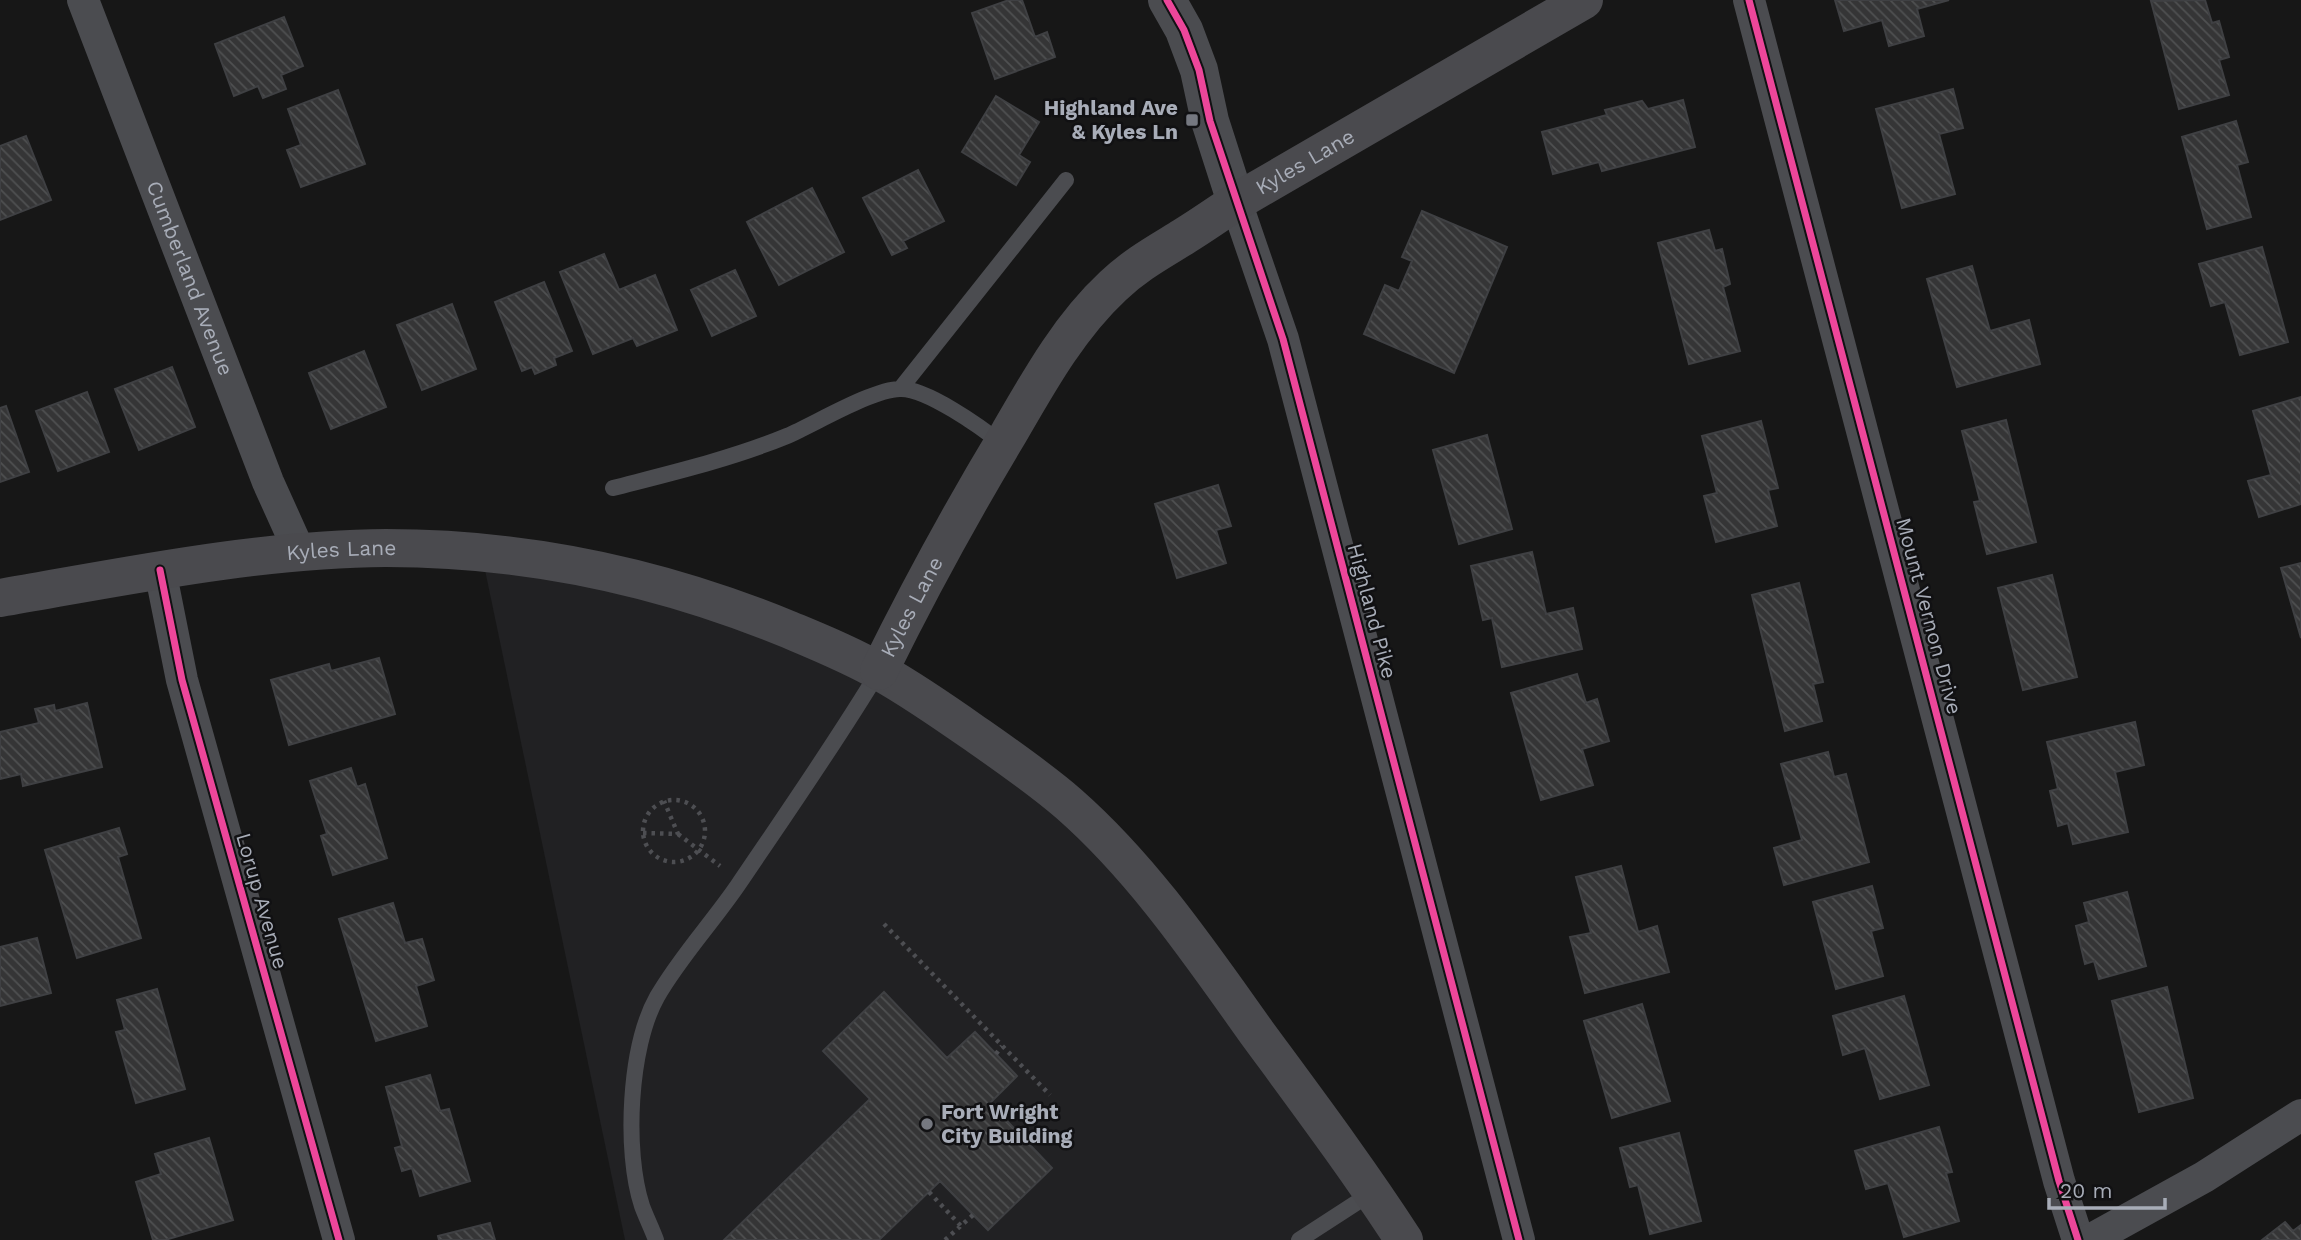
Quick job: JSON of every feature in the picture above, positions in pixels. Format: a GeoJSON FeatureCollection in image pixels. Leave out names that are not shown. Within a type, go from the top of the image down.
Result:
{"type":"FeatureCollection","features":[{"type":"Feature","properties":{"kind":"main road","name":"Kyles Lane"},"geometry":{"type":"LineString","coordinates":[[0,597],[160,570],[300,553],[385,548],[481,551],[575,565],[647,581],[732,606],[813,639],[879,671],[908,611],[1049,365],[1083,318],[1112,286],[1151,254],[1183,237],[1236,202],[1584,0]]}},
{"type":"Feature","properties":{"kind":"main road"},"geometry":{"type":"LineString","coordinates":[[879,671],[930,702],[1023,767],[1071,806],[1134,872],[1200,953],[1373,1192],[1404,1240]]}},
{"type":"Feature","properties":{"kind":"street","name":"Cumberland Avenue"},"geometry":{"type":"LineString","coordinates":[[83,0],[268,482],[300,553]]}},
{"type":"Feature","properties":{"kind":"street","name":"Highland Pike"},"geometry":{"type":"LineString","coordinates":[[1167,0],[1184,30],[1199,70],[1210,121],[1283,339],[1519,1240]]}},
{"type":"Feature","properties":{"kind":"street","name":"Mount Vernon Drive"},"geometry":{"type":"LineString","coordinates":[[1749,0],[2059,1181],[2078,1240]]}},
{"type":"Feature","properties":{"kind":"street","name":"Lorup Avenue"},"geometry":{"type":"LineString","coordinates":[[160,570],[183,680],[339,1240]]}},
{"type":"Feature","properties":{"kind":"street"},"geometry":{"type":"LineString","coordinates":[[2090,1240],[2204,1177],[2301,1115]]}},
{"type":"Feature","properties":{"kind":"lane"},"geometry":{"type":"LineString","coordinates":[[901,388],[1066,180]]}},
{"type":"Feature","properties":{"kind":"lane"},"geometry":{"type":"LineString","coordinates":[[613,488],[722,458],[786,436],[878,394],[901,388],[926,395],[986,430],[1002,444]]}},
{"type":"Feature","properties":{"kind":"lane"},"geometry":{"type":"LineString","coordinates":[[656,1240],[641,1204],[634,1163],[631,1110],[640,1042],[656,999],[740,882],[846,726],[879,671]]}},
{"type":"Feature","properties":{"kind":"lane"},"geometry":{"type":"LineString","coordinates":[[1299,1240],[1373,1192]]}},
{"type":"Feature","properties":{"kind":"path"},"geometry":{"type":"LineString","coordinates":[[664,802],[678,834],[740,882]]}},
{"type":"Feature","properties":{"kind":"path"},"geometry":{"type":"LineString","coordinates":[[664,802],[683,802],[698,812],[704,831],[698,849],[681,861],[670,862],[652,853],[646,844],[644,822],[655,806],[664,802]]}},
{"type":"Feature","properties":{"kind":"path"},"geometry":{"type":"LineString","coordinates":[[643,833],[678,834]]}},
{"type":"Feature","properties":{"kind":"path"},"geometry":{"type":"LineString","coordinates":[[884,924],[1050,1095]]}},
{"type":"Feature","properties":{"kind":"path"},"geometry":{"type":"LineString","coordinates":[[996,1054],[1002,1046]]}},
{"type":"Feature","properties":{"kind":"path"},"geometry":{"type":"LineString","coordinates":[[929,1192],[961,1226]]}},
{"type":"Feature","properties":{"kind":"path"},"geometry":{"type":"LineString","coordinates":[[944,1240],[973,1215]]}},
{"type":"Feature","properties":{"kind":"shaded area"},"geometry":{"type":"Polygon","coordinates":[[[481,551],[732,606],[1071,806],[1404,1240],[625,1240],[481,551]]]}},
{"type":"Feature","properties":{"kind":"building"},"geometry":{"type":"Polygon","coordinates":[[[1009,0],[1022,0],[1035,37],[1047,32],[1055,57],[995,79],[972,13],[1009,0]]]}},
{"type":"Feature","properties":{"kind":"building"},"geometry":{"type":"Polygon","coordinates":[[[1835,0],[1949,0],[1917,9],[1924,36],[1889,46],[1882,20],[1844,31],[1835,0]]]}},
{"type":"Feature","properties":{"kind":"building"},"geometry":{"type":"Polygon","coordinates":[[[2205,0],[2212,23],[2219,21],[2229,57],[2219,60],[2229,95],[2179,109],[2151,1],[2205,0]]]}},
{"type":"Feature","properties":{"kind":"building"},"geometry":{"type":"Polygon","coordinates":[[[284,17],[303,66],[281,75],[286,89],[263,98],[258,86],[234,96],[215,44],[284,17]]]}},
{"type":"Feature","properties":{"kind":"building"},"geometry":{"type":"Polygon","coordinates":[[[1953,89],[1963,128],[1939,134],[1955,194],[1902,208],[1876,109],[1953,89]]]}},
{"type":"Feature","properties":{"kind":"building"},"geometry":{"type":"Polygon","coordinates":[[[338,90],[365,164],[301,187],[287,150],[301,145],[288,109],[338,90]]]}},
{"type":"Feature","properties":{"kind":"building"},"geometry":{"type":"Polygon","coordinates":[[[996,96],[1039,122],[1019,155],[1030,162],[1016,185],[962,152],[996,96]]]}},
{"type":"Feature","properties":{"kind":"building"},"geometry":{"type":"Polygon","coordinates":[[[1683,100],[1695,147],[1602,171],[1599,162],[1553,174],[1542,132],[1607,115],[1605,110],[1642,101],[1648,109],[1683,100]]]}},
{"type":"Feature","properties":{"kind":"building"},"geometry":{"type":"Polygon","coordinates":[[[2236,121],[2248,162],[2237,165],[2251,217],[2207,229],[2182,137],[2236,121]]]}},
{"type":"Feature","properties":{"kind":"building"},"geometry":{"type":"Polygon","coordinates":[[[26,136],[51,200],[0,220],[0,146],[26,136]]]}},
{"type":"Feature","properties":{"kind":"building"},"geometry":{"type":"Polygon","coordinates":[[[918,170],[944,221],[903,241],[907,248],[892,255],[863,198],[918,170]]]}},
{"type":"Feature","properties":{"kind":"building"},"geometry":{"type":"Polygon","coordinates":[[[812,188],[844,252],[779,285],[747,222],[812,188]]]}},
{"type":"Feature","properties":{"kind":"building"},"geometry":{"type":"Polygon","coordinates":[[[1422,211],[1507,247],[1454,373],[1364,334],[1385,285],[1399,291],[1412,261],[1402,257],[1422,211]]]}},
{"type":"Feature","properties":{"kind":"building"},"geometry":{"type":"Polygon","coordinates":[[[1709,230],[1715,251],[1722,249],[1730,284],[1723,287],[1740,351],[1689,364],[1658,243],[1709,230]]]}},
{"type":"Feature","properties":{"kind":"building"},"geometry":{"type":"Polygon","coordinates":[[[2262,247],[2288,342],[2240,355],[2225,302],[2211,306],[2199,264],[2262,247]]]}},
{"type":"Feature","properties":{"kind":"building"},"geometry":{"type":"Polygon","coordinates":[[[604,254],[619,290],[655,275],[677,330],[637,346],[633,338],[593,354],[560,272],[604,254]]]}},
{"type":"Feature","properties":{"kind":"building"},"geometry":{"type":"Polygon","coordinates":[[[1972,266],[1990,331],[2029,320],[2040,364],[1957,387],[1927,279],[1972,266]]]}},
{"type":"Feature","properties":{"kind":"building"},"geometry":{"type":"Polygon","coordinates":[[[735,270],[756,316],[712,336],[691,290],[735,270]]]}},
{"type":"Feature","properties":{"kind":"building"},"geometry":{"type":"Polygon","coordinates":[[[544,282],[572,351],[554,358],[556,365],[535,374],[532,367],[522,371],[495,302],[544,282]]]}},
{"type":"Feature","properties":{"kind":"building"},"geometry":{"type":"Polygon","coordinates":[[[452,304],[476,369],[422,390],[397,325],[452,304]]]}},
{"type":"Feature","properties":{"kind":"building"},"geometry":{"type":"Polygon","coordinates":[[[364,351],[386,407],[331,429],[309,373],[364,351]]]}},
{"type":"Feature","properties":{"kind":"building"},"geometry":{"type":"Polygon","coordinates":[[[172,367],[195,427],[139,450],[115,389],[172,367]]]}},
{"type":"Feature","properties":{"kind":"building"},"geometry":{"type":"Polygon","coordinates":[[[87,392],[109,452],[58,471],[36,411],[87,392]]]}},
{"type":"Feature","properties":{"kind":"building"},"geometry":{"type":"Polygon","coordinates":[[[2301,397],[2301,504],[2259,517],[2248,481],[2271,475],[2253,411],[2301,397]]]}},
{"type":"Feature","properties":{"kind":"building"},"geometry":{"type":"Polygon","coordinates":[[[6,406],[29,472],[0,482],[0,408],[6,406]]]}},
{"type":"Feature","properties":{"kind":"building"},"geometry":{"type":"Polygon","coordinates":[[[2006,420],[2036,542],[1987,554],[1974,502],[1980,501],[1962,431],[2006,420]]]}},
{"type":"Feature","properties":{"kind":"building"},"geometry":{"type":"Polygon","coordinates":[[[1761,421],[1778,488],[1768,490],[1777,526],[1716,542],[1704,496],[1717,493],[1702,436],[1761,421]]]}},
{"type":"Feature","properties":{"kind":"building"},"geometry":{"type":"Polygon","coordinates":[[[1487,435],[1512,529],[1459,544],[1433,450],[1487,435]]]}},
{"type":"Feature","properties":{"kind":"building"},"geometry":{"type":"Polygon","coordinates":[[[1218,485],[1231,526],[1216,530],[1226,563],[1177,578],[1155,504],[1218,485]]]}},
{"type":"Feature","properties":{"kind":"building"},"geometry":{"type":"Polygon","coordinates":[[[1532,552],[1546,614],[1573,608],[1582,649],[1502,667],[1492,618],[1483,620],[1471,566],[1532,552]]]}},
{"type":"Feature","properties":{"kind":"building"},"geometry":{"type":"Polygon","coordinates":[[[2301,563],[2301,638],[2281,568],[2301,563]]]}},
{"type":"Feature","properties":{"kind":"building"},"geometry":{"type":"Polygon","coordinates":[[[2052,575],[2077,677],[2023,690],[1998,588],[2052,575]]]}},
{"type":"Feature","properties":{"kind":"building"},"geometry":{"type":"Polygon","coordinates":[[[1799,583],[1823,682],[1813,684],[1822,721],[1785,731],[1752,595],[1799,583]]]}},
{"type":"Feature","properties":{"kind":"building"},"geometry":{"type":"Polygon","coordinates":[[[379,658],[395,714],[289,745],[271,680],[329,664],[331,671],[379,658]]]}},
{"type":"Feature","properties":{"kind":"building"},"geometry":{"type":"Polygon","coordinates":[[[1577,674],[1586,703],[1597,699],[1609,741],[1582,749],[1593,785],[1541,800],[1511,693],[1577,674]]]}},
{"type":"Feature","properties":{"kind":"building"},"geometry":{"type":"Polygon","coordinates":[[[87,703],[102,767],[23,786],[21,774],[0,779],[0,732],[39,723],[35,709],[54,705],[55,711],[87,703]]]}},
{"type":"Feature","properties":{"kind":"building"},"geometry":{"type":"Polygon","coordinates":[[[2135,722],[2144,765],[2115,772],[2128,832],[2073,844],[2068,823],[2058,826],[2050,791],[2058,789],[2047,742],[2135,722]]]}},
{"type":"Feature","properties":{"kind":"building"},"geometry":{"type":"Polygon","coordinates":[[[1828,752],[1834,777],[1846,774],[1869,862],[1784,885],[1774,848],[1802,840],[1781,764],[1828,752]]]}},
{"type":"Feature","properties":{"kind":"building"},"geometry":{"type":"Polygon","coordinates":[[[351,768],[357,787],[365,784],[387,858],[333,875],[321,836],[327,834],[310,781],[351,768]]]}},
{"type":"Feature","properties":{"kind":"building"},"geometry":{"type":"Polygon","coordinates":[[[119,828],[127,854],[118,857],[141,938],[77,958],[45,850],[119,828]]]}},
{"type":"Feature","properties":{"kind":"building"},"geometry":{"type":"Polygon","coordinates":[[[1621,866],[1638,932],[1657,926],[1669,972],[1585,993],[1570,937],[1591,933],[1576,877],[1621,866]]]}},
{"type":"Feature","properties":{"kind":"building"},"geometry":{"type":"Polygon","coordinates":[[[1872,886],[1883,928],[1871,931],[1883,976],[1836,989],[1813,902],[1872,886]]]}},
{"type":"Feature","properties":{"kind":"building"},"geometry":{"type":"Polygon","coordinates":[[[2127,892],[2146,966],[2099,979],[2094,961],[2085,964],[2076,926],[2089,922],[2084,903],[2127,892]]]}},
{"type":"Feature","properties":{"kind":"building"},"geometry":{"type":"Polygon","coordinates":[[[393,903],[405,943],[422,939],[434,980],[416,986],[427,1026],[376,1041],[339,919],[393,903]]]}},
{"type":"Feature","properties":{"kind":"building"},"geometry":{"type":"Polygon","coordinates":[[[37,938],[51,993],[0,1006],[0,947],[37,938]]]}},
{"type":"Feature","properties":{"kind":"building"},"geometry":{"type":"Polygon","coordinates":[[[2167,987],[2193,1098],[2139,1112],[2112,1001],[2167,987]]]}},
{"type":"Feature","properties":{"kind":"building"},"geometry":{"type":"Polygon","coordinates":[[[157,989],[185,1089],[136,1103],[116,1032],[125,1030],[117,1000],[157,989]]]}},
{"type":"Feature","properties":{"kind":"building","name":"Fort Wright City Building"},"geometry":{"type":"Polygon","coordinates":[[[884,992],[947,1058],[975,1032],[1017,1076],[990,1103],[1052,1168],[988,1230],[940,1181],[879,1240],[724,1240],[870,1099],[823,1051],[884,992]]]}},
{"type":"Feature","properties":{"kind":"building"},"geometry":{"type":"Polygon","coordinates":[[[1904,996],[1929,1085],[1880,1099],[1865,1048],[1843,1055],[1833,1016],[1904,996]]]}},
{"type":"Feature","properties":{"kind":"building"},"geometry":{"type":"Polygon","coordinates":[[[1642,1004],[1670,1101],[1612,1118],[1584,1021],[1642,1004]]]}},
{"type":"Feature","properties":{"kind":"building"},"geometry":{"type":"Polygon","coordinates":[[[430,1075],[440,1111],[449,1109],[470,1181],[420,1196],[412,1168],[402,1171],[395,1148],[402,1146],[386,1087],[430,1075]]]}},
{"type":"Feature","properties":{"kind":"building"},"geometry":{"type":"Polygon","coordinates":[[[1939,1127],[1952,1172],[1946,1173],[1959,1221],[1904,1237],[1888,1183],[1866,1189],[1855,1151],[1939,1127]]]}},
{"type":"Feature","properties":{"kind":"building"},"geometry":{"type":"Polygon","coordinates":[[[1679,1133],[1701,1221],[1650,1234],[1638,1185],[1630,1187],[1620,1148],[1679,1133]]]}},
{"type":"Feature","properties":{"kind":"building"},"geometry":{"type":"Polygon","coordinates":[[[209,1138],[233,1220],[165,1240],[153,1240],[136,1182],[161,1174],[155,1154],[209,1138]]]}},
{"type":"Feature","properties":{"kind":"building"},"geometry":{"type":"Polygon","coordinates":[[[2285,1222],[2293,1231],[2301,1225],[2301,1240],[2262,1240],[2285,1222]]]}},
{"type":"Feature","properties":{"kind":"building"},"geometry":{"type":"Polygon","coordinates":[[[490,1223],[495,1240],[439,1240],[438,1236],[490,1223]]]}},
{"type":"Feature","properties":{"kind":"cycle path"},"geometry":{"type":"LineString","coordinates":[[1167,0],[1184,30],[1199,70],[1210,121],[1283,339],[1519,1240]]}},
{"type":"Feature","properties":{"kind":"cycle path"},"geometry":{"type":"LineString","coordinates":[[1749,0],[2059,1181],[2078,1240]]}},
{"type":"Feature","properties":{"kind":"cycle path"},"geometry":{"type":"LineString","coordinates":[[160,570],[182,680],[339,1240]]}},
{"type":"Feature","properties":{"kind":"place","name":"Highland Ave & Kyles Ln"},"geometry":{"type":"Point","coordinates":[1192,120]}},
{"type":"Feature","properties":{"kind":"place","name":"Fort Wright City Building"},"geometry":{"type":"Point","coordinates":[927,1124]}}]}
